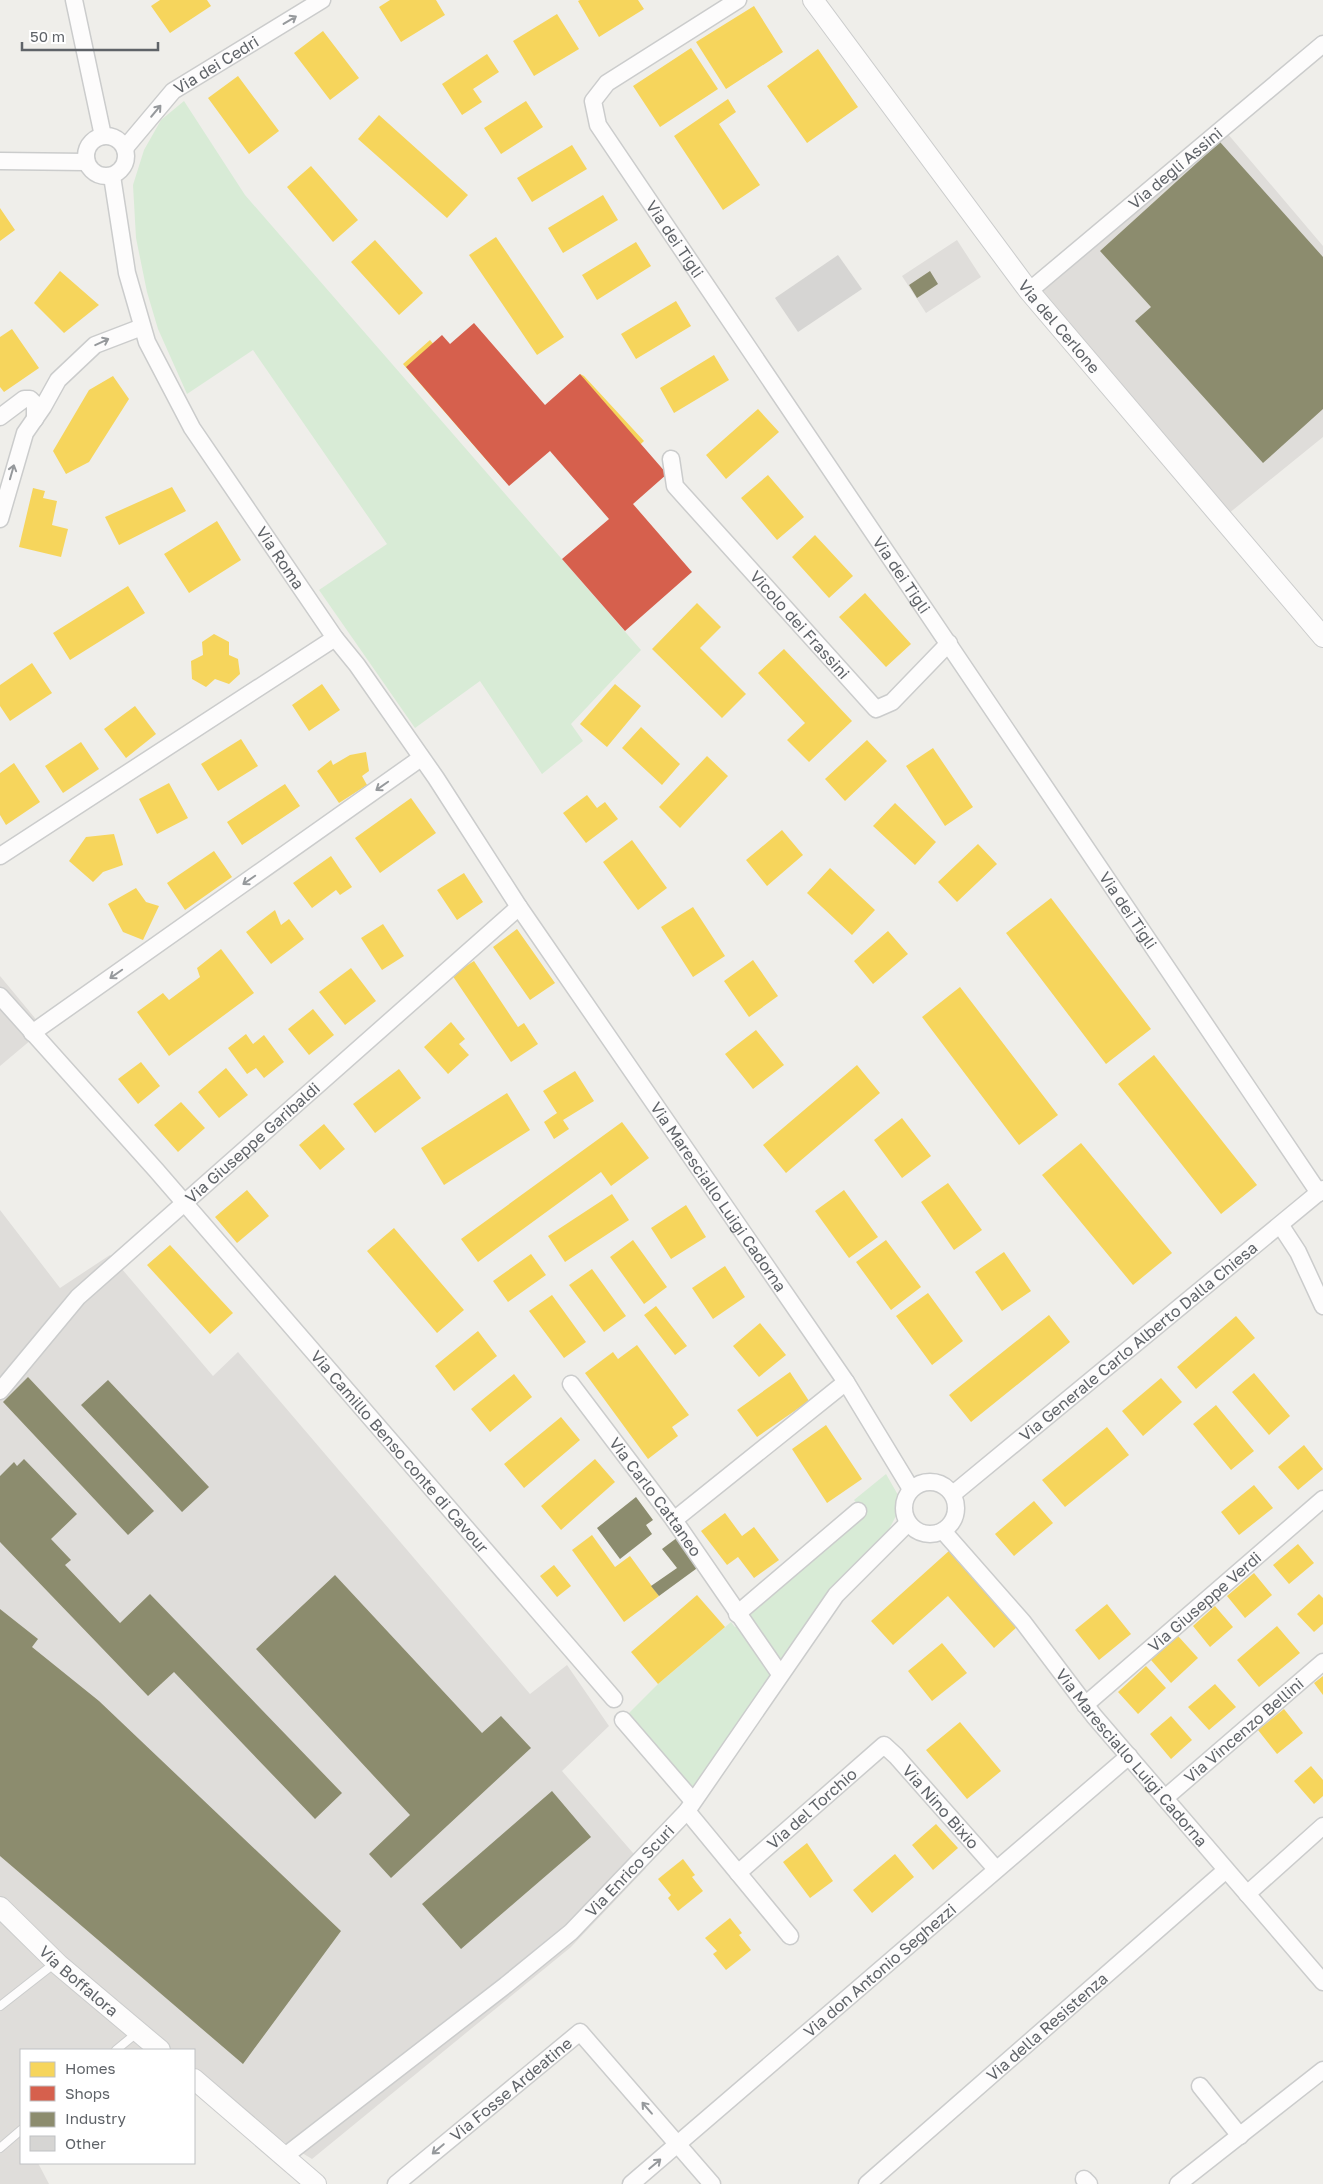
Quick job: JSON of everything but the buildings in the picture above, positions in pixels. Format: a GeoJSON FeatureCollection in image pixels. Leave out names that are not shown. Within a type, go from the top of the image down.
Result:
{"type":"FeatureCollection","features":[{"type":"Feature","properties":{"kind":"street"},"geometry":{"type":"LineString","coordinates":[[74,0],[103,136]]}},
{"type":"Feature","properties":{"kind":"street","name":"Via dei Cedri"},"geometry":{"type":"LineString","coordinates":[[125,148],[173,91],[322,0]]}},
{"type":"Feature","properties":{"kind":"street","name":"Via dei Tigli"},"geometry":{"type":"LineString","coordinates":[[738,0],[608,83],[593,101],[598,125],[1321,1191]]}},
{"type":"Feature","properties":{"kind":"street","name":"Via del Cerlone"},"geometry":{"type":"LineString","coordinates":[[813,0],[1028,292],[1323,637]]}},
{"type":"Feature","properties":{"kind":"street","name":"Via degli Assini"},"geometry":{"type":"LineString","coordinates":[[1028,292],[1323,44]]}},
{"type":"Feature","properties":{"kind":"street"},"geometry":{"type":"LineString","coordinates":[[103,136],[117,139],[125,148],[126,163],[118,173],[112,176],[105,177],[94,173],[86,162],[87,148],[96,138],[103,136]]}},
{"type":"Feature","properties":{"kind":"street"},"geometry":{"type":"LineString","coordinates":[[0,161],[86,162]]}},
{"type":"Feature","properties":{"kind":"street","name":"Via Roma"},"geometry":{"type":"LineString","coordinates":[[112,176],[127,273],[142,327],[147,342],[192,428],[335,638],[357,665],[422,758],[519,907]]}},
{"type":"Feature","properties":{"kind":"street"},"geometry":{"type":"LineString","coordinates":[[0,519],[25,433],[58,380],[95,344],[142,327]]}},
{"type":"Feature","properties":{"kind":"street"},"geometry":{"type":"LineString","coordinates":[[0,417],[24,399],[30,399],[35,404],[35,418]]}},
{"type":"Feature","properties":{"kind":"street","name":"Vicolo dei Frassini"},"geometry":{"type":"LineString","coordinates":[[671,459],[675,486],[876,709],[892,702],[949,643]]}},
{"type":"Feature","properties":{"kind":"street"},"geometry":{"type":"LineString","coordinates":[[0,856],[335,638]]}},
{"type":"Feature","properties":{"kind":"street"},"geometry":{"type":"LineString","coordinates":[[32,1033],[422,758]]}},
{"type":"Feature","properties":{"kind":"street","name":"Via Giuseppe Garibaldi"},"geometry":{"type":"LineString","coordinates":[[0,1390],[78,1298],[519,907]]}},
{"type":"Feature","properties":{"kind":"street","name":"Via Maresciallo Luigi Cadorna"},"geometry":{"type":"LineString","coordinates":[[519,907],[846,1382],[911,1489]]}},
{"type":"Feature","properties":{"kind":"street","name":"Via Camillo Benso conte di Cavour"},"geometry":{"type":"LineString","coordinates":[[0,996],[185,1204],[614,1699]]}},
{"type":"Feature","properties":{"kind":"street","name":"Via Generale Carlo Alberto Dalla Chiesa"},"geometry":{"type":"LineString","coordinates":[[953,1494],[1281,1226],[1321,1191]]}},
{"type":"Feature","properties":{"kind":"street"},"geometry":{"type":"LineString","coordinates":[[1281,1226],[1298,1252],[1323,1306]]}},
{"type":"Feature","properties":{"kind":"street"},"geometry":{"type":"LineString","coordinates":[[674,1520],[846,1382]]}},
{"type":"Feature","properties":{"kind":"street","name":"Via Carlo Cattaneo"},"geometry":{"type":"LineString","coordinates":[[571,1384],[674,1520],[780,1674]]}},
{"type":"Feature","properties":{"kind":"street"},"geometry":{"type":"LineString","coordinates":[[924,1482],[936,1482],[946,1487],[953,1494],[956,1501],[955,1517],[943,1531],[931,1535],[920,1533],[908,1523],[903,1507],[906,1496],[911,1489],[924,1482]]}},
{"type":"Feature","properties":{"kind":"street","name":"Via Giuseppe Verdi"},"geometry":{"type":"LineString","coordinates":[[1085,1705],[1323,1499]]}},
{"type":"Feature","properties":{"kind":"street"},"geometry":{"type":"LineString","coordinates":[[737,1614],[858,1510]]}},
{"type":"Feature","properties":{"kind":"street","name":"Via Enrico Scuri"},"geometry":{"type":"LineString","coordinates":[[285,2156],[506,1985],[571,1932],[690,1806],[836,1595],[908,1523]]}},
{"type":"Feature","properties":{"kind":"street","name":"Via Maresciallo Luigi Cadorna"},"geometry":{"type":"LineString","coordinates":[[943,1531],[1023,1622],[1085,1705],[1323,1982]]}},
{"type":"Feature","properties":{"kind":"street","name":"Via Vincenzo Bellini"},"geometry":{"type":"LineString","coordinates":[[1165,1798],[1323,1662]]}},
{"type":"Feature","properties":{"kind":"street"},"geometry":{"type":"LineString","coordinates":[[623,1720],[690,1806],[738,1872],[790,1936]]}},
{"type":"Feature","properties":{"kind":"street","name":"Via Nino Bixio"},"geometry":{"type":"LineString","coordinates":[[884,1745],[996,1868]]}},
{"type":"Feature","properties":{"kind":"street","name":"Via del Torchio"},"geometry":{"type":"LineString","coordinates":[[738,1872],[884,1745]]}},
{"type":"Feature","properties":{"kind":"street","name":"Via don Antonio Seghezzi"},"geometry":{"type":"LineString","coordinates":[[631,2184],[996,1868],[1129,1756]]}},
{"type":"Feature","properties":{"kind":"street"},"geometry":{"type":"LineString","coordinates":[[1247,1894],[1323,1826]]}},
{"type":"Feature","properties":{"kind":"street","name":"Via della Resistenza"},"geometry":{"type":"LineString","coordinates":[[866,2184],[1226,1870]]}},
{"type":"Feature","properties":{"kind":"street","name":"Via Boffalora"},"geometry":{"type":"LineString","coordinates":[[0,1908],[56,1962],[159,2049]]}},
{"type":"Feature","properties":{"kind":"street","name":"Via Fosse Ardeatine"},"geometry":{"type":"LineString","coordinates":[[396,2184],[580,2032],[679,2144]]}},
{"type":"Feature","properties":{"kind":"street"},"geometry":{"type":"LineString","coordinates":[[1178,2184],[1323,2070]]}},
{"type":"Feature","properties":{"kind":"street"},"geometry":{"type":"LineString","coordinates":[[195,2080],[316,2184]]}},
{"type":"Feature","properties":{"kind":"street"},"geometry":{"type":"LineString","coordinates":[[1200,2086],[1240,2136]]}},
{"type":"Feature","properties":{"kind":"street"},"geometry":{"type":"LineString","coordinates":[[679,2144],[712,2184]]}},
{"type":"Feature","properties":{"kind":"lane"},"geometry":{"type":"LineString","coordinates":[[0,2006],[56,1962]]}},
{"type":"Feature","properties":{"kind":"lane"},"geometry":{"type":"LineString","coordinates":[[117,2049],[138,2032]]}},
{"type":"Feature","properties":{"kind":"lane"},"geometry":{"type":"LineString","coordinates":[[0,2148],[20,2131]]}},
{"type":"Feature","properties":{"kind":"shaded area"},"geometry":{"type":"Polygon","coordinates":[[[1227,133],[1323,246],[1323,437],[1228,514],[1041,292],[1227,133]]]}},
{"type":"Feature","properties":{"kind":"shaded area"},"geometry":{"type":"Polygon","coordinates":[[[957,240],[981,277],[926,313],[902,276],[957,240]]]}},
{"type":"Feature","properties":{"kind":"shaded area"},"geometry":{"type":"Polygon","coordinates":[[[0,976],[44,1029],[0,1066],[0,976]]]}},
{"type":"Feature","properties":{"kind":"shaded area"},"geometry":{"type":"Polygon","coordinates":[[[0,1210],[60,1288],[110,1255],[213,1376],[238,1352],[530,1694],[567,1665],[609,1726],[562,1771],[646,1868],[571,1947],[312,2159],[195,2088],[195,2049],[20,2049],[20,2164],[39,2164],[49,2184],[0,2184],[0,1210]]]}},
{"type":"Feature","properties":{"kind":"green space"},"geometry":{"type":"Polygon","coordinates":[[[184,101],[245,195],[641,650],[571,724],[583,741],[542,774],[480,681],[415,728],[319,590],[387,544],[253,350],[187,394],[158,329],[147,292],[136,238],[133,185],[144,150],[161,120],[184,101]]]}},
{"type":"Feature","properties":{"kind":"green space"},"geometry":{"type":"Polygon","coordinates":[[[886,1474],[898,1495],[896,1516],[886,1535],[834,1587],[690,1791],[627,1715],[658,1684],[731,1622],[735,1627],[865,1514],[854,1500],[886,1474]]]}}]}
